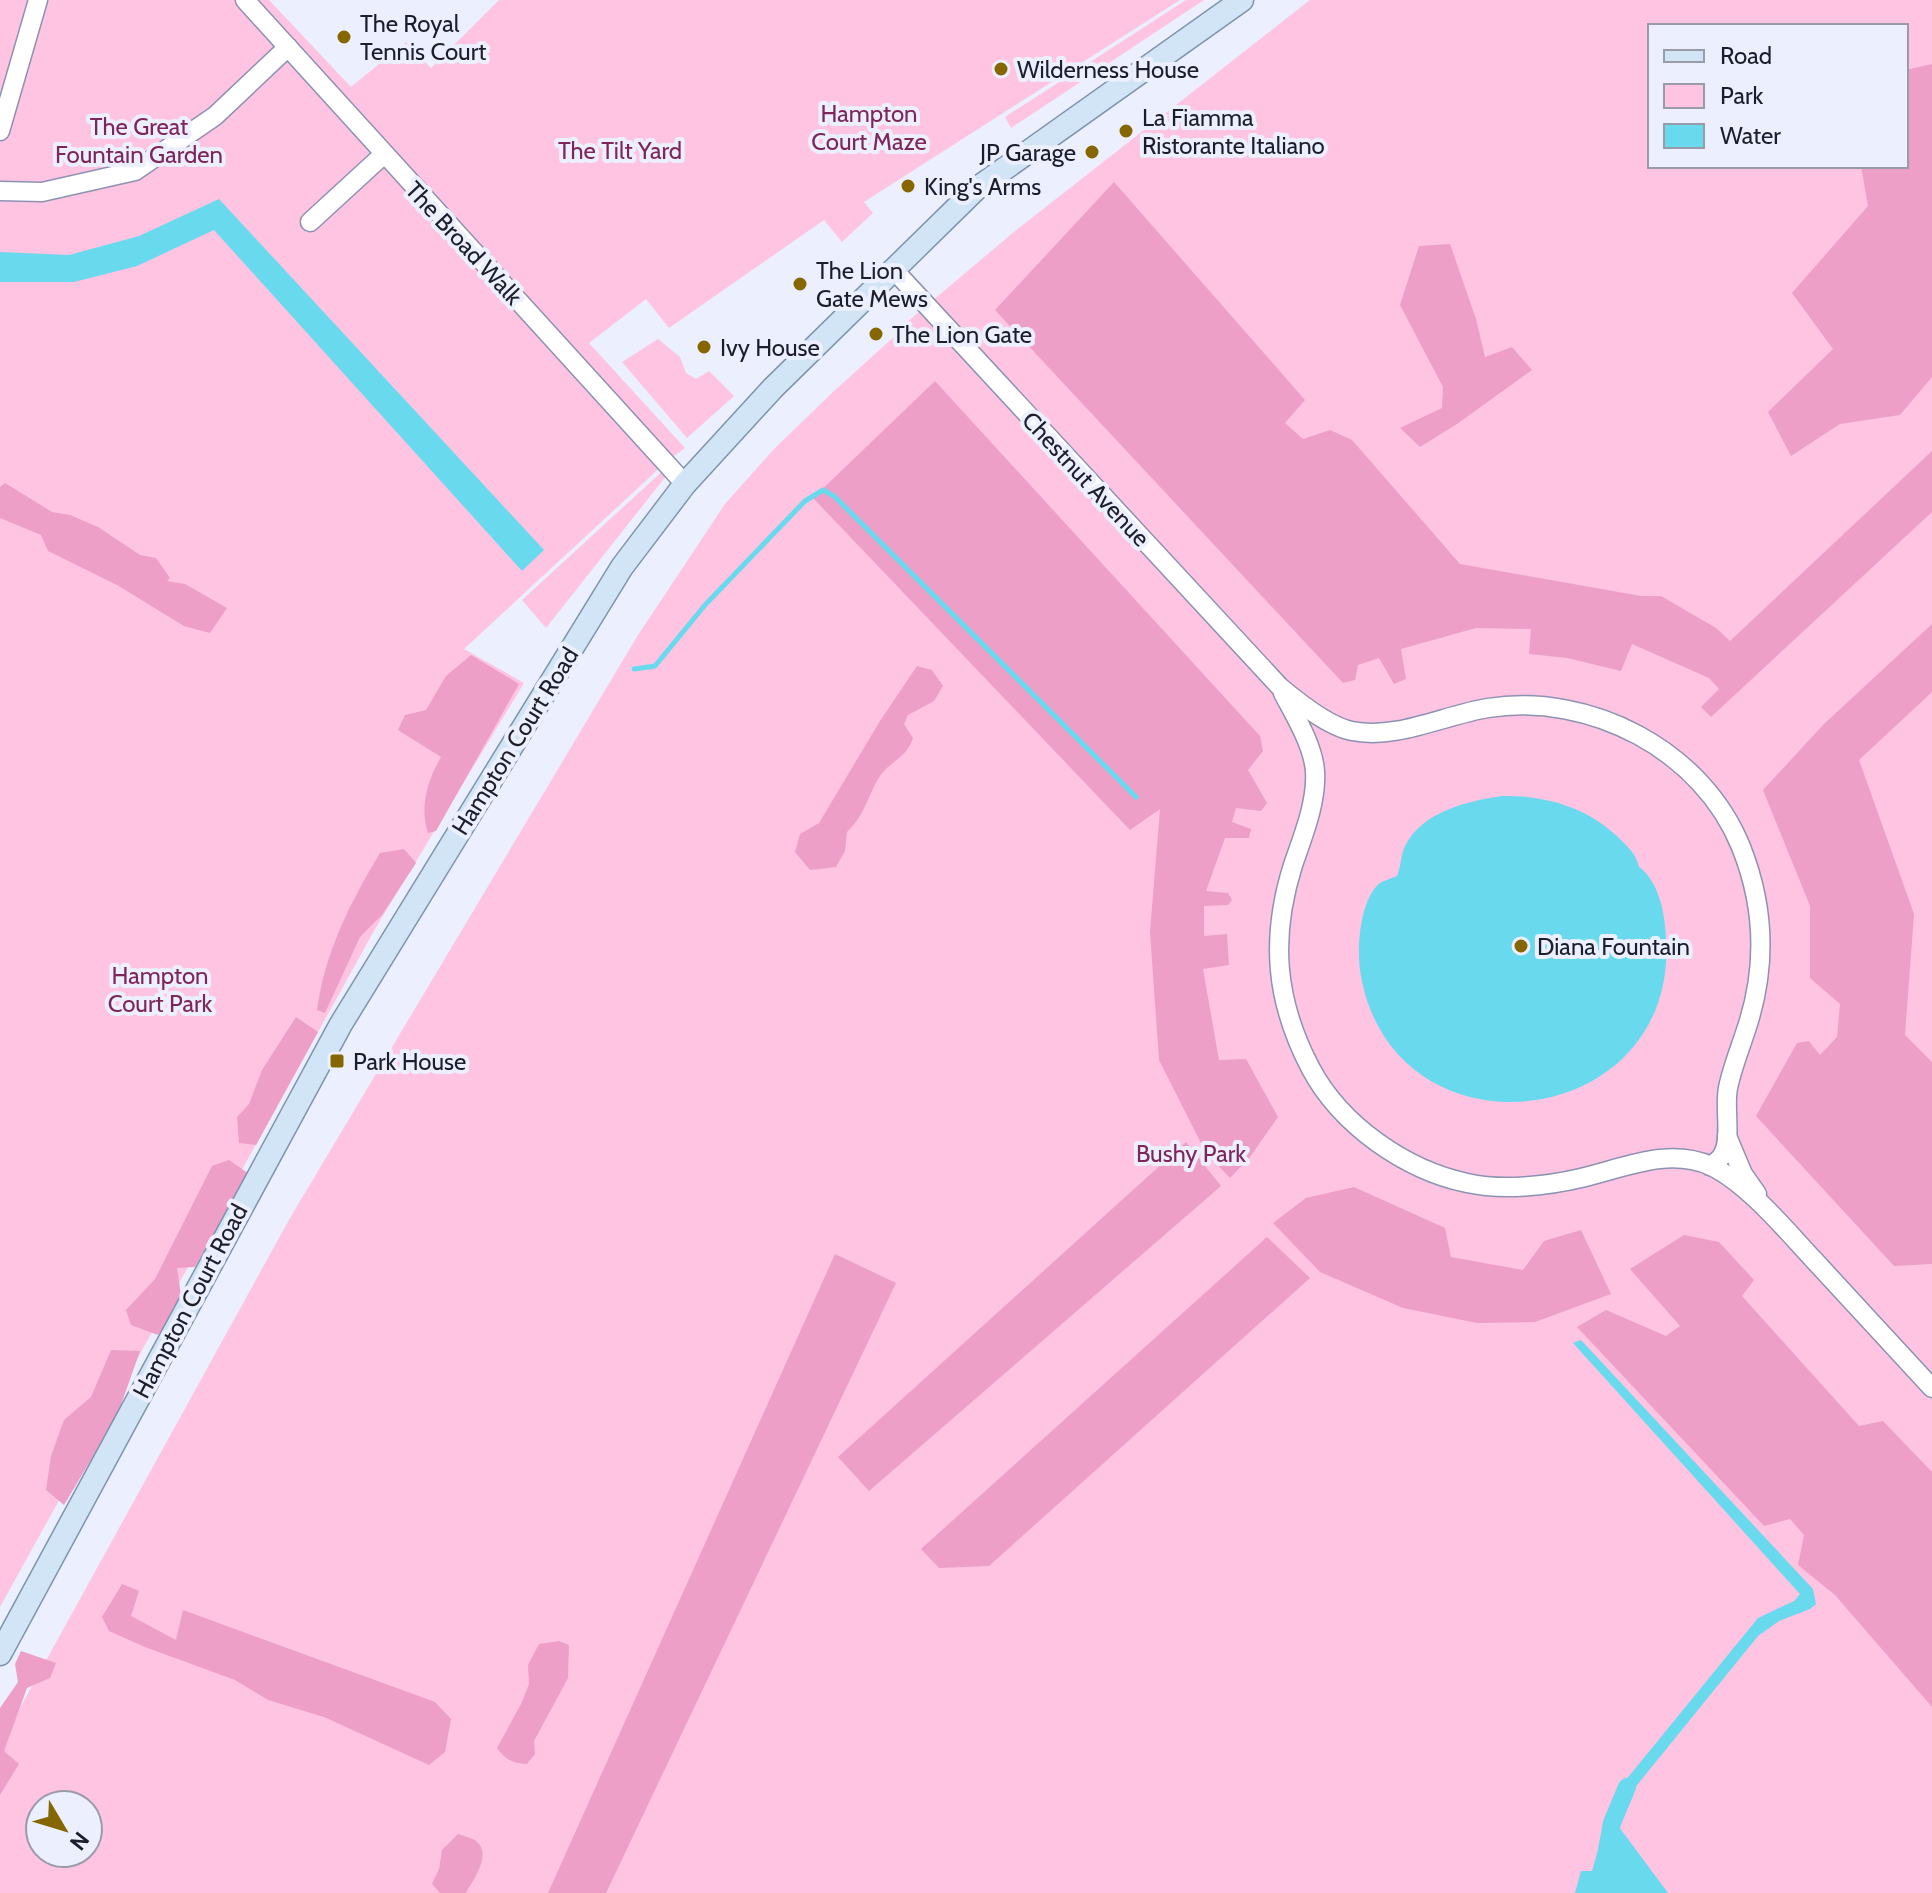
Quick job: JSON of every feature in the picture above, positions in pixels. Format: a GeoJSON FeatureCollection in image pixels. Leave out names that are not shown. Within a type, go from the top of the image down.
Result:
{"type":"FeatureCollection","features":[{"type":"Feature","properties":{"kind":"main road","name":"Hampton Court Road"},"geometry":{"type":"LineString","coordinates":[[0,1654],[341,1024],[622,567],[685,484],[804,355],[976,189],[1242,0]]}},
{"type":"Feature","properties":{"kind":"street"},"geometry":{"type":"LineString","coordinates":[[0,131],[38,0]]}},
{"type":"Feature","properties":{"kind":"street","name":"The Broad Walk"},"geometry":{"type":"LineString","coordinates":[[245,0],[685,484]]}},
{"type":"Feature","properties":{"kind":"street"},"geometry":{"type":"LineString","coordinates":[[0,191],[42,192],[135,171],[215,116],[288,47]]}},
{"type":"Feature","properties":{"kind":"street"},"geometry":{"type":"LineString","coordinates":[[310,222],[383,155]]}},
{"type":"Feature","properties":{"kind":"street","name":"Chestnut Avenue"},"geometry":{"type":"LineString","coordinates":[[893,269],[1280,687],[1309,710],[1349,731],[1371,733],[1490,708],[1522,706],[1575,711],[1625,728],[1647,740],[1669,755],[1706,789],[1737,837],[1749,868],[1760,914],[1759,978],[1751,1018],[1728,1088],[1725,1115],[1727,1136],[1743,1174],[1770,1213]]}},
{"type":"Feature","properties":{"kind":"street","name":"Chestnut Avenue"},"geometry":{"type":"LineString","coordinates":[[1280,687],[1308,747],[1315,771],[1312,802],[1281,905],[1281,983],[1285,1005],[1312,1070],[1344,1113],[1396,1154],[1445,1177],[1470,1184],[1550,1183],[1653,1159],[1678,1159],[1710,1166],[1770,1213],[1932,1388]]}},
{"type":"Feature","properties":{"kind":"street"},"geometry":{"type":"LineString","coordinates":[[1308,747],[1323,731],[1337,725]]}},
{"type":"Feature","properties":{"kind":"street","name":"Chestnut Avenue"},"geometry":{"type":"LineString","coordinates":[[1710,1166],[1723,1154],[1727,1136]]}},
{"type":"Feature","properties":{"kind":"green space"},"geometry":{"type":"Polygon","coordinates":[[[0,0],[269,0],[351,87],[406,42],[431,68],[499,0],[1180,0],[864,202],[873,213],[842,242],[824,220],[669,328],[646,299],[589,343],[685,448],[666,462],[464,649],[524,683],[375,929],[0,1607],[0,0]]]}},
{"type":"Feature","properties":{"kind":"green space"},"geometry":{"type":"Polygon","coordinates":[[[1186,0],[1204,0],[1011,128],[1005,117],[1186,0]]]}},
{"type":"Feature","properties":{"kind":"green space","name":"Bushy Park"},"geometry":{"type":"Polygon","coordinates":[[[1310,0],[1932,0],[1932,1893],[0,1893],[0,1744],[290,1218],[638,635],[725,504],[775,448],[907,325],[1015,231],[1310,0]]]}},
{"type":"Feature","properties":{"kind":"green space"},"geometry":{"type":"Polygon","coordinates":[[[1932,64],[1932,377],[1900,415],[1840,424],[1791,456],[1768,412],[1833,349],[1792,293],[1868,206],[1861,168],[1908,168],[1908,70],[1932,64]]]}},
{"type":"Feature","properties":{"kind":"green space"},"geometry":{"type":"Polygon","coordinates":[[[1114,182],[1305,400],[1285,423],[1303,439],[1330,430],[1352,440],[1460,564],[1641,596],[1661,596],[1716,628],[1730,641],[1932,451],[1932,512],[1711,717],[1701,707],[1719,689],[1709,678],[1632,644],[1621,671],[1567,658],[1529,654],[1531,629],[1476,628],[1401,649],[1406,679],[1394,684],[1379,658],[1358,665],[1355,680],[1343,683],[995,310],[1114,182]]]}},
{"type":"Feature","properties":{"kind":"green space"},"geometry":{"type":"Polygon","coordinates":[[[1450,244],[1476,319],[1485,357],[1512,347],[1532,370],[1420,447],[1400,428],[1442,408],[1443,387],[1400,305],[1419,246],[1450,244]]]}},
{"type":"Feature","properties":{"kind":"green space"},"geometry":{"type":"Polygon","coordinates":[[[658,339],[680,357],[686,373],[696,379],[709,371],[734,396],[687,438],[622,362],[658,339]]]}},
{"type":"Feature","properties":{"kind":"green space"},"geometry":{"type":"Polygon","coordinates":[[[935,381],[1260,736],[1263,751],[1248,770],[1267,803],[1261,811],[1236,808],[1232,822],[1251,829],[1249,838],[1225,838],[1206,891],[1228,893],[1232,900],[1228,905],[1204,906],[1204,936],[1227,934],[1229,965],[1203,969],[1219,1060],[1246,1059],[1278,1117],[1250,1157],[1230,1178],[1206,1153],[1159,1060],[1150,932],[1160,809],[1130,830],[813,498],[935,381]]]}},
{"type":"Feature","properties":{"kind":"green space"},"geometry":{"type":"Polygon","coordinates":[[[667,467],[670,471],[546,628],[522,600],[667,467]]]}},
{"type":"Feature","properties":{"kind":"green space"},"geometry":{"type":"Polygon","coordinates":[[[5,483],[52,512],[70,515],[98,527],[140,555],[156,558],[170,578],[167,581],[185,584],[227,608],[210,633],[184,626],[117,585],[48,551],[41,535],[0,518],[0,487],[5,483]]]}},
{"type":"Feature","properties":{"kind":"green space"},"geometry":{"type":"Polygon","coordinates":[[[1932,624],[1932,692],[1859,760],[1914,914],[1905,1035],[1932,1062],[1932,1264],[1894,1266],[1756,1116],[1797,1043],[1809,1041],[1820,1055],[1837,1037],[1840,1004],[1810,978],[1810,906],[1763,790],[1824,724],[1932,624]]]}},
{"type":"Feature","properties":{"kind":"green space"},"geometry":{"type":"Polygon","coordinates":[[[471,655],[519,684],[436,831],[428,833],[424,813],[426,794],[441,757],[398,730],[405,715],[426,710],[446,676],[471,655]]]}},
{"type":"Feature","properties":{"kind":"green space"},"geometry":{"type":"Polygon","coordinates":[[[917,666],[932,670],[943,686],[934,701],[908,715],[904,724],[913,738],[910,745],[880,776],[847,832],[845,851],[836,867],[810,870],[795,852],[800,834],[819,823],[917,666]]]}},
{"type":"Feature","properties":{"kind":"green space"},"geometry":{"type":"Polygon","coordinates":[[[404,849],[416,863],[382,915],[360,937],[325,1013],[317,1010],[326,968],[340,928],[359,890],[380,853],[404,849]]]}},
{"type":"Feature","properties":{"kind":"green space"},"geometry":{"type":"Polygon","coordinates":[[[296,1017],[318,1032],[256,1145],[239,1143],[237,1117],[249,1104],[262,1070],[296,1017]]]}},
{"type":"Feature","properties":{"kind":"green space"},"geometry":{"type":"Polygon","coordinates":[[[1186,1142],[1221,1186],[869,1491],[838,1457],[1186,1142]]]}},
{"type":"Feature","properties":{"kind":"green space"},"geometry":{"type":"Polygon","coordinates":[[[229,1160],[248,1173],[195,1267],[177,1268],[182,1302],[158,1335],[131,1325],[126,1310],[155,1279],[212,1166],[229,1160]]]}},
{"type":"Feature","properties":{"kind":"green space"},"geometry":{"type":"Polygon","coordinates":[[[1354,1187],[1445,1228],[1451,1257],[1523,1270],[1544,1241],[1581,1230],[1611,1294],[1535,1322],[1477,1323],[1403,1308],[1320,1272],[1273,1223],[1306,1198],[1354,1187]]]}},
{"type":"Feature","properties":{"kind":"green space"},"geometry":{"type":"Polygon","coordinates":[[[1684,1235],[1719,1242],[1754,1280],[1742,1296],[1859,1426],[1883,1421],[1932,1472],[1932,1707],[1835,1595],[1798,1565],[1804,1535],[1790,1519],[1764,1526],[1577,1327],[1606,1310],[1666,1336],[1680,1326],[1630,1269],[1684,1235]]]}},
{"type":"Feature","properties":{"kind":"green space"},"geometry":{"type":"Polygon","coordinates":[[[1267,1237],[1310,1278],[989,1566],[939,1568],[921,1549],[1267,1237]]]}},
{"type":"Feature","properties":{"kind":"green space"},"geometry":{"type":"Polygon","coordinates":[[[835,1254],[896,1283],[606,1893],[548,1893],[835,1254]]]}},
{"type":"Feature","properties":{"kind":"green space"},"geometry":{"type":"Polygon","coordinates":[[[111,1350],[140,1351],[117,1416],[64,1505],[46,1490],[51,1456],[64,1420],[91,1397],[111,1350]]]}},
{"type":"Feature","properties":{"kind":"green space"},"geometry":{"type":"Polygon","coordinates":[[[122,1584],[139,1591],[131,1616],[176,1640],[183,1610],[435,1702],[451,1719],[445,1752],[429,1765],[324,1717],[268,1700],[235,1680],[109,1631],[102,1617],[122,1584]]]}},
{"type":"Feature","properties":{"kind":"green space"},"geometry":{"type":"Polygon","coordinates":[[[559,1641],[569,1645],[568,1678],[534,1741],[535,1754],[527,1764],[513,1762],[497,1748],[529,1684],[528,1665],[539,1644],[559,1641]]]}},
{"type":"Feature","properties":{"kind":"green space"},"geometry":{"type":"Polygon","coordinates":[[[21,1651],[56,1663],[50,1678],[27,1688],[4,1751],[19,1764],[0,1795],[0,1708],[18,1682],[15,1664],[21,1651]]]}},
{"type":"Feature","properties":{"kind":"green space"},"geometry":{"type":"Polygon","coordinates":[[[458,1834],[477,1842],[483,1854],[482,1860],[466,1893],[440,1893],[432,1884],[439,1869],[442,1850],[458,1834]]]}},
{"type":"Feature","properties":{"kind":"water"},"geometry":{"type":"Polygon","coordinates":[[[219,199],[544,550],[522,571],[214,230],[137,266],[74,282],[0,282],[0,252],[69,255],[139,236],[219,199]]]}},
{"type":"Feature","properties":{"kind":"water"},"geometry":{"type":"Polygon","coordinates":[[[1502,796],[1535,798],[1567,806],[1610,830],[1631,850],[1639,867],[1652,881],[1660,899],[1666,938],[1658,1004],[1628,1053],[1583,1086],[1529,1101],[1473,1098],[1422,1075],[1382,1033],[1360,970],[1360,936],[1368,900],[1380,883],[1397,876],[1404,849],[1413,834],[1447,810],[1502,796]]]}},
{"type":"Feature","properties":{"kind":"water"},"geometry":{"type":"Polygon","coordinates":[[[1581,1340],[1813,1589],[1816,1604],[1779,1621],[1758,1636],[1629,1795],[1622,1812],[1614,1808],[1625,1781],[1758,1618],[1794,1601],[1800,1594],[1573,1343],[1581,1340]]]}},
{"type":"Feature","properties":{"kind":"water"},"geometry":{"type":"Polygon","coordinates":[[[1606,1822],[1619,1827],[1668,1893],[1575,1893],[1581,1871],[1592,1871],[1606,1822]]]}},
{"type":"Feature","properties":{"kind":"waterway"},"geometry":{"type":"LineString","coordinates":[[634,669],[655,666],[705,605],[805,501],[823,490],[834,496],[1136,797]]}},
{"type":"Feature","properties":{"kind":"waterway"},"geometry":{"type":"LineString","coordinates":[[1599,1893],[1612,1823],[1627,1787]]}},
{"type":"Feature","properties":{"kind":"place","name":"The Royal Tennis Court"},"geometry":{"type":"Point","coordinates":[344,37]}},
{"type":"Feature","properties":{"kind":"place","name":"Wilderness House"},"geometry":{"type":"Point","coordinates":[1001,69]}},
{"type":"Feature","properties":{"kind":"place","name":"La Fiamma Ristorante Italiano"},"geometry":{"type":"Point","coordinates":[1126,131]}},
{"type":"Feature","properties":{"kind":"place","name":"JP Garage"},"geometry":{"type":"Point","coordinates":[1092,152]}},
{"type":"Feature","properties":{"kind":"place","name":"King's Arms"},"geometry":{"type":"Point","coordinates":[908,186]}},
{"type":"Feature","properties":{"kind":"place","name":"The Lion Gate Mews"},"geometry":{"type":"Point","coordinates":[800,284]}},
{"type":"Feature","properties":{"kind":"place","name":"The Lion Gate"},"geometry":{"type":"Point","coordinates":[876,334]}},
{"type":"Feature","properties":{"kind":"place","name":"Ivy House"},"geometry":{"type":"Point","coordinates":[704,347]}},
{"type":"Feature","properties":{"kind":"place","name":"Diana Fountain"},"geometry":{"type":"Point","coordinates":[1521,946]}},
{"type":"Feature","properties":{"kind":"place","name":"Park House"},"geometry":{"type":"Point","coordinates":[337,1061]}},
{"type":"Feature","properties":{"kind":"park label","name":"Hampton Court Maze"},"geometry":{"type":"Point","coordinates":[869,127]}},
{"type":"Feature","properties":{"kind":"park label","name":"The Great Fountain Garden"},"geometry":{"type":"Point","coordinates":[139,140]}},
{"type":"Feature","properties":{"kind":"park label","name":"The Tilt Yard"},"geometry":{"type":"Point","coordinates":[620,150]}},
{"type":"Feature","properties":{"kind":"park label","name":"Hampton Court Park"},"geometry":{"type":"Point","coordinates":[160,989]}}]}
